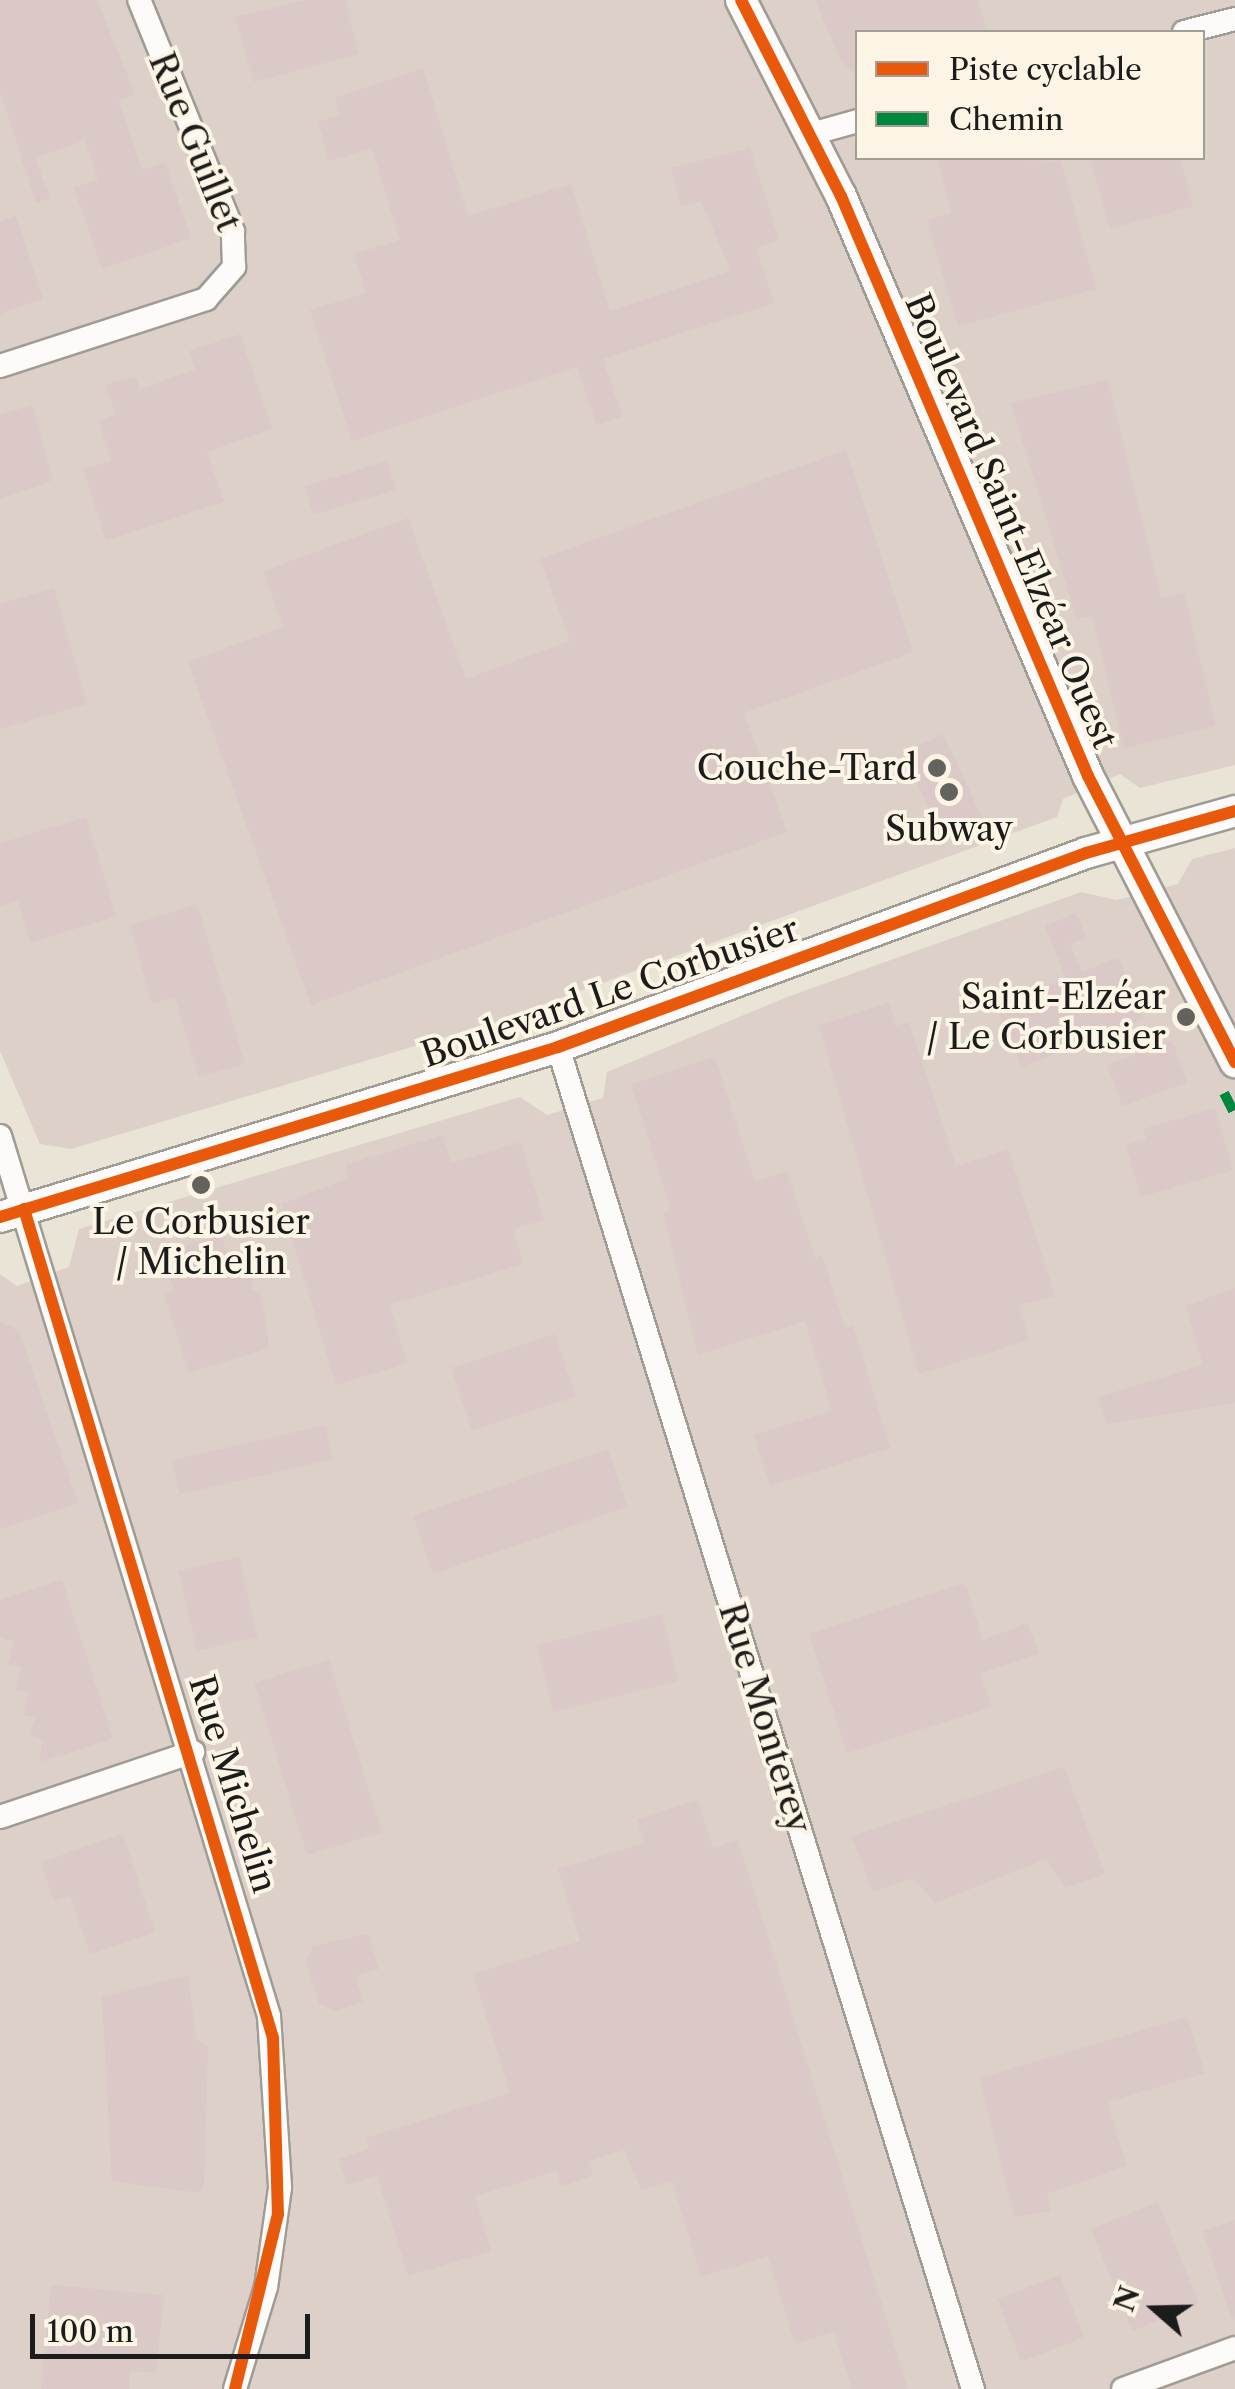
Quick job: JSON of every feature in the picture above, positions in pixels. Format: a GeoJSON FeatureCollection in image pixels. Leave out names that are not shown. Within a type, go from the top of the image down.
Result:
{"type":"FeatureCollection","features":[{"type":"Feature","properties":{"kind":"street","name":"Rue Guillet"},"geometry":{"type":"LineString","coordinates":[[0,366],[206,299],[234,267],[233,231],[139,0]]}},
{"type":"Feature","properties":{"kind":"street","name":"Boulevard Saint-Elzéar Ouest"},"geometry":{"type":"LineString","coordinates":[[740,0],[811,134],[1122,844],[1235,1062]]}},
{"type":"Feature","properties":{"kind":"street"},"geometry":{"type":"LineString","coordinates":[[1192,30],[1235,19]]}},
{"type":"Feature","properties":{"kind":"street"},"geometry":{"type":"LineString","coordinates":[[811,134],[855,122]]}},
{"type":"Feature","properties":{"kind":"street","name":"Boulevard Le Corbusier"},"geometry":{"type":"LineString","coordinates":[[12,1212],[558,1047],[1122,844],[1235,811]]}},
{"type":"Feature","properties":{"kind":"street","name":"Rue Monterey"},"geometry":{"type":"LineString","coordinates":[[558,1047],[973,2389]]}},
{"type":"Feature","properties":{"kind":"street","name":"Rue Michelin"},"geometry":{"type":"LineString","coordinates":[[0,1136],[12,1212],[193,1752],[265,1996],[280,2098],[274,2246],[236,2389]]}},
{"type":"Feature","properties":{"kind":"street"},"geometry":{"type":"LineString","coordinates":[[0,1817],[193,1752]]}},
{"type":"Feature","properties":{"kind":"street"},"geometry":{"type":"LineString","coordinates":[[1122,2389],[1235,2348]]}},
{"type":"Feature","properties":{"kind":"shaded area"},"geometry":{"type":"Polygon","coordinates":[[[0,0],[1235,0],[1235,765],[1140,788],[1120,774],[1063,799],[1057,817],[495,1022],[71,1149],[40,1144],[0,1051],[0,0]]]}},
{"type":"Feature","properties":{"kind":"shaded area"},"geometry":{"type":"Polygon","coordinates":[[[1235,848],[1235,2389],[0,2389],[0,1274],[17,1286],[69,1267],[79,1229],[520,1097],[547,1115],[603,1098],[607,1072],[787,997],[1081,892],[1117,900],[1178,884],[1192,859],[1235,848]]]}},
{"type":"Feature","properties":{"kind":"building"},"geometry":{"type":"Polygon","coordinates":[[[0,0],[97,0],[135,94],[119,101],[142,170],[165,162],[191,238],[102,269],[74,188],[98,179],[85,140],[35,158],[50,198],[36,203],[0,91],[0,0]]]}},
{"type":"Feature","properties":{"kind":"building"},"geometry":{"type":"Polygon","coordinates":[[[305,0],[345,0],[359,54],[254,82],[235,17],[305,0]]]}},
{"type":"Feature","properties":{"kind":"building"},"geometry":{"type":"Polygon","coordinates":[[[815,0],[978,0],[986,30],[855,30],[855,73],[843,65],[815,0]]]}},
{"type":"Feature","properties":{"kind":"building"},"geometry":{"type":"Polygon","coordinates":[[[423,68],[468,216],[571,184],[610,311],[731,271],[701,201],[681,206],[671,168],[750,148],[779,240],[756,248],[774,303],[603,359],[622,416],[597,425],[577,367],[352,441],[310,310],[366,293],[354,254],[400,240],[372,148],[329,161],[318,122],[339,116],[335,98],[423,68]]]}},
{"type":"Feature","properties":{"kind":"building"},"geometry":{"type":"Polygon","coordinates":[[[938,160],[1061,161],[1096,289],[958,326],[927,220],[951,213],[938,160]]]}},
{"type":"Feature","properties":{"kind":"building"},"geometry":{"type":"Polygon","coordinates":[[[1091,160],[1181,160],[1193,206],[1110,229],[1091,160]]]}},
{"type":"Feature","properties":{"kind":"building"},"geometry":{"type":"Polygon","coordinates":[[[16,216],[43,299],[0,314],[0,221],[16,216]]]}},
{"type":"Feature","properties":{"kind":"building"},"geometry":{"type":"Polygon","coordinates":[[[240,334],[272,429],[207,452],[224,502],[106,540],[83,469],[111,461],[99,421],[116,414],[105,385],[135,376],[140,389],[195,370],[189,351],[240,334]]]}},
{"type":"Feature","properties":{"kind":"building"},"geometry":{"type":"Polygon","coordinates":[[[1108,380],[1161,598],[1184,593],[1216,726],[1124,748],[1092,616],[1077,619],[1011,403],[1108,380]]]}},
{"type":"Feature","properties":{"kind":"building"},"geometry":{"type":"Polygon","coordinates":[[[32,405],[53,480],[0,499],[0,415],[32,405]]]}},
{"type":"Feature","properties":{"kind":"building"},"geometry":{"type":"Polygon","coordinates":[[[846,450],[913,652],[744,713],[787,832],[311,1005],[188,662],[283,627],[263,571],[408,518],[466,679],[570,641],[540,559],[846,450]]]}},
{"type":"Feature","properties":{"kind":"building"},"geometry":{"type":"Polygon","coordinates":[[[387,461],[396,490],[314,515],[305,486],[387,461]]]}},
{"type":"Feature","properties":{"kind":"building"},"geometry":{"type":"Polygon","coordinates":[[[54,588],[87,704],[0,729],[0,604],[54,588]]]}},
{"type":"Feature","properties":{"kind":"building"},"geometry":{"type":"Polygon","coordinates":[[[943,734],[983,819],[943,838],[903,753],[943,734]]]}},
{"type":"Feature","properties":{"kind":"building"},"geometry":{"type":"Polygon","coordinates":[[[86,817],[116,916],[30,943],[18,901],[0,906],[0,843],[86,817]]]}},
{"type":"Feature","properties":{"kind":"building"},"geometry":{"type":"Polygon","coordinates":[[[197,904],[245,1064],[199,1077],[175,997],[152,1003],[130,925],[197,904]]]}},
{"type":"Feature","properties":{"kind":"building"},"geometry":{"type":"Polygon","coordinates":[[[1076,913],[1086,938],[1070,944],[1082,972],[1119,957],[1143,1019],[1022,1067],[996,1007],[1066,978],[1045,926],[1076,913]]]}},
{"type":"Feature","properties":{"kind":"building"},"geometry":{"type":"Polygon","coordinates":[[[889,1003],[896,1026],[909,1022],[956,1166],[1008,1149],[1055,1296],[1019,1305],[1029,1340],[919,1374],[819,1025],[889,1003]]]}},
{"type":"Feature","properties":{"kind":"building"},"geometry":{"type":"Polygon","coordinates":[[[1172,1041],[1187,1082],[1122,1106],[1107,1065],[1172,1041]]]}},
{"type":"Feature","properties":{"kind":"building"},"geometry":{"type":"Polygon","coordinates":[[[715,1057],[755,1182],[787,1171],[815,1258],[822,1255],[845,1328],[853,1325],[890,1448],[770,1486],[754,1435],[832,1411],[805,1321],[698,1355],[663,1213],[671,1210],[631,1084],[715,1057]]]}},
{"type":"Feature","properties":{"kind":"building"},"geometry":{"type":"Polygon","coordinates":[[[1215,1108],[1233,1170],[1141,1197],[1126,1145],[1146,1139],[1143,1129],[1215,1108]]]}},
{"type":"Feature","properties":{"kind":"building"},"geometry":{"type":"Polygon","coordinates":[[[443,1135],[451,1163],[521,1142],[544,1220],[513,1229],[523,1264],[390,1305],[407,1363],[336,1385],[282,1204],[349,1178],[345,1165],[443,1135]]]}},
{"type":"Feature","properties":{"kind":"building"},"geometry":{"type":"Polygon","coordinates":[[[221,1235],[233,1274],[255,1268],[251,1290],[261,1292],[269,1348],[189,1373],[164,1294],[174,1290],[162,1253],[221,1235]]]}},
{"type":"Feature","properties":{"kind":"building"},"geometry":{"type":"Polygon","coordinates":[[[1235,1288],[1235,1403],[1106,1424],[1098,1397],[1203,1365],[1186,1306],[1235,1288]]]}},
{"type":"Feature","properties":{"kind":"building"},"geometry":{"type":"Polygon","coordinates":[[[0,1321],[19,1331],[78,1503],[0,1529],[0,1321]]]}},
{"type":"Feature","properties":{"kind":"building"},"geometry":{"type":"Polygon","coordinates":[[[555,1334],[575,1397],[472,1430],[451,1368],[555,1334]]]}},
{"type":"Feature","properties":{"kind":"building"},"geometry":{"type":"Polygon","coordinates":[[[325,1425],[333,1459],[180,1494],[172,1460],[325,1425]]]}},
{"type":"Feature","properties":{"kind":"building"},"geometry":{"type":"Polygon","coordinates":[[[608,1449],[628,1507],[433,1574],[413,1516],[608,1449]]]}},
{"type":"Feature","properties":{"kind":"building"},"geometry":{"type":"Polygon","coordinates":[[[239,1557],[257,1637],[197,1651],[179,1571],[239,1557]]]}},
{"type":"Feature","properties":{"kind":"building"},"geometry":{"type":"Polygon","coordinates":[[[62,1580],[113,1739],[39,1762],[43,1739],[30,1735],[35,1718],[24,1715],[29,1693],[15,1689],[22,1667],[8,1664],[14,1642],[0,1637],[0,1600],[62,1580]]]}},
{"type":"Feature","properties":{"kind":"building"},"geometry":{"type":"Polygon","coordinates":[[[965,1583],[983,1640],[1028,1623],[1039,1654],[980,1673],[991,1707],[847,1753],[809,1634],[965,1583]]]}},
{"type":"Feature","properties":{"kind":"building"},"geometry":{"type":"Polygon","coordinates":[[[662,1614],[679,1681],[554,1712],[537,1645],[662,1614]]]}},
{"type":"Feature","properties":{"kind":"building"},"geometry":{"type":"Polygon","coordinates":[[[329,1660],[382,1832],[307,1855],[254,1683],[329,1660]]]}},
{"type":"Feature","properties":{"kind":"building"},"geometry":{"type":"Polygon","coordinates":[[[1064,1767],[1105,1874],[1065,1888],[1046,1859],[935,1903],[913,1878],[873,1892],[852,1836],[1064,1767]]]}},
{"type":"Feature","properties":{"kind":"building"},"geometry":{"type":"Polygon","coordinates":[[[698,1800],[713,1848],[738,1840],[908,2389],[852,2389],[834,2332],[795,2344],[768,2256],[701,2277],[672,2181],[641,2190],[624,2150],[589,2161],[593,2176],[561,2186],[557,2171],[475,2196],[491,2251],[408,2276],[377,2175],[347,2185],[339,2159],[369,2149],[366,2138],[510,2093],[473,1974],[580,1941],[558,1869],[644,1843],[637,1819],[698,1800]]]}},
{"type":"Feature","properties":{"kind":"building"},"geometry":{"type":"Polygon","coordinates":[[[123,1834],[155,1932],[90,1954],[70,1896],[54,1901],[41,1862],[123,1834]]]}},
{"type":"Feature","properties":{"kind":"building"},"geometry":{"type":"Polygon","coordinates":[[[368,1934],[379,1969],[356,1976],[363,2002],[335,2011],[319,2003],[306,1962],[313,1946],[368,1934]]]}},
{"type":"Feature","properties":{"kind":"building"},"geometry":{"type":"Polygon","coordinates":[[[188,1975],[196,2039],[208,2047],[204,2186],[200,2193],[112,2181],[102,1997],[188,1975]]]}},
{"type":"Feature","properties":{"kind":"building"},"geometry":{"type":"Polygon","coordinates":[[[1187,2017],[1205,2073],[1107,2102],[1127,2166],[1047,2194],[1051,2211],[1015,2217],[979,2078],[1187,2017]]]}},
{"type":"Feature","properties":{"kind":"building"},"geometry":{"type":"Polygon","coordinates":[[[1158,2202],[1199,2304],[1132,2331],[1091,2229],[1158,2202]]]}},
{"type":"Feature","properties":{"kind":"building"},"geometry":{"type":"Polygon","coordinates":[[[1235,2220],[1235,2319],[1232,2320],[1203,2231],[1235,2220]]]}},
{"type":"Feature","properties":{"kind":"building"},"geometry":{"type":"Polygon","coordinates":[[[1060,2275],[1084,2338],[1021,2362],[997,2299],[1060,2275]]]}},
{"type":"Feature","properties":{"kind":"building"},"geometry":{"type":"Polygon","coordinates":[[[51,2285],[164,2295],[156,2373],[130,2371],[129,2389],[41,2389],[51,2285]]]}},
{"type":"Feature","properties":{"kind":"marked path"},"geometry":{"type":"LineString","coordinates":[[1224,1093],[1235,1115]]}},
{"type":"Feature","properties":{"kind":"cycle path"},"geometry":{"type":"LineString","coordinates":[[741,0],[841,196],[1088,776],[1235,1062]]}},
{"type":"Feature","properties":{"kind":"cycle path"},"geometry":{"type":"LineString","coordinates":[[0,1217],[558,1047],[1086,853],[1235,811]]}},
{"type":"Feature","properties":{"kind":"cycle path"},"geometry":{"type":"LineString","coordinates":[[24,1209],[273,2038],[278,2214],[235,2389]]}},
{"type":"Feature","properties":{"kind":"place","name":"Couche-Tard"},"geometry":{"type":"Point","coordinates":[937,768]}},
{"type":"Feature","properties":{"kind":"place","name":"Subway"},"geometry":{"type":"Point","coordinates":[949,792]}},
{"type":"Feature","properties":{"kind":"place","name":"Saint-Elzéar / Le Corbusier"},"geometry":{"type":"Point","coordinates":[1186,1017]}},
{"type":"Feature","properties":{"kind":"place","name":"Le Corbusier / Michelin"},"geometry":{"type":"Point","coordinates":[201,1185]}}]}
